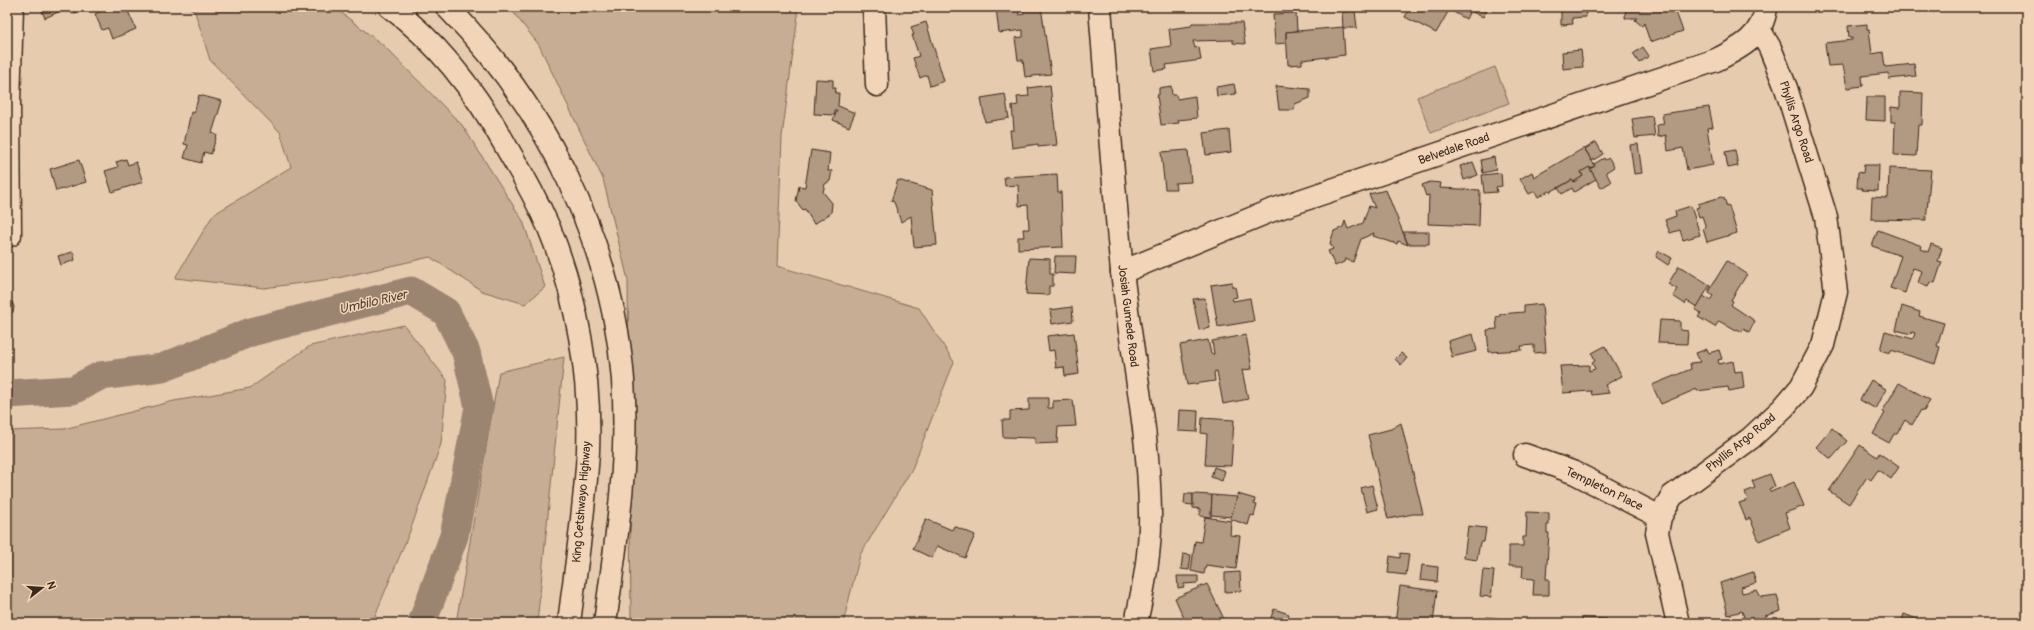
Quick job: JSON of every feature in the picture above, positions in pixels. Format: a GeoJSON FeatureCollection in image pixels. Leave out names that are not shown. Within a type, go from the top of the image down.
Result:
{"type":"FeatureCollection","features":[{"type":"Feature","properties":{"kind":"main road"},"geometry":{"type":"LineString","coordinates":[[10,235],[9,103],[12,7]]}},
{"type":"Feature","properties":{"kind":"main road","name":"King Cetshwayo Highway"},"geometry":{"type":"LineString","coordinates":[[390,7],[433,46],[469,88],[499,132],[538,204],[567,281],[579,335],[586,392],[588,450],[569,623]]}},
{"type":"Feature","properties":{"kind":"main road"},"geometry":{"type":"LineString","coordinates":[[447,7],[475,35],[523,98],[574,190],[601,264],[616,327],[623,380],[624,443],[620,512],[605,623]]}},
{"type":"Feature","properties":{"kind":"main road"},"geometry":{"type":"LineString","coordinates":[[874,7],[876,85]]}},
{"type":"Feature","properties":{"kind":"main road","name":"Josiah Gumede Road"},"geometry":{"type":"LineString","coordinates":[[1100,7],[1122,272],[1148,462],[1150,513],[1149,547],[1145,580],[1136,623]]}},
{"type":"Feature","properties":{"kind":"main road","name":"Belvedale Road"},"geometry":{"type":"LineString","coordinates":[[1122,272],[1270,211],[1716,60],[1752,40],[1765,17],[1766,7]]}},
{"type":"Feature","properties":{"kind":"main road","name":"Phyllis Argo Road"},"geometry":{"type":"LineString","coordinates":[[1678,623],[1657,533],[1660,517],[1672,496],[1751,438],[1792,398],[1801,387],[1823,345],[1833,310],[1836,292],[1826,217],[1786,88],[1770,48],[1759,29]]}},
{"type":"Feature","properties":{"kind":"main road","name":"Templeton Place"},"geometry":{"type":"LineString","coordinates":[[1525,455],[1575,473],[1660,517]]}},
{"type":"Feature","properties":{"kind":"shaded area"},"geometry":{"type":"Polygon","coordinates":[[[188,7],[334,7],[384,46],[462,125],[523,221],[545,287],[525,304],[482,291],[430,257],[338,278],[264,288],[175,278],[213,215],[291,167],[280,132],[210,60],[195,12],[188,7]]]}},
{"type":"Feature","properties":{"kind":"shaded area"},"geometry":{"type":"Polygon","coordinates":[[[509,7],[795,7],[798,15],[782,137],[777,266],[919,308],[954,362],[912,469],[860,555],[843,623],[631,623],[628,280],[603,179],[539,45],[509,7]]]}},
{"type":"Feature","properties":{"kind":"shaded area"},"geometry":{"type":"Polygon","coordinates":[[[1495,67],[1509,103],[1431,133],[1417,97],[1495,67]]]}},
{"type":"Feature","properties":{"kind":"shaded area"},"geometry":{"type":"Polygon","coordinates":[[[404,325],[447,380],[441,444],[410,531],[372,623],[7,623],[7,431],[64,429],[174,401],[250,388],[310,346],[404,325]]]}},
{"type":"Feature","properties":{"kind":"shaded area"},"geometry":{"type":"Polygon","coordinates":[[[564,357],[537,623],[456,623],[499,372],[564,357]]]}},
{"type":"Feature","properties":{"kind":"building"},"geometry":{"type":"Polygon","coordinates":[[[40,7],[69,7],[45,18],[40,7]]]}},
{"type":"Feature","properties":{"kind":"building"},"geometry":{"type":"Polygon","coordinates":[[[69,7],[89,7],[72,14],[69,7]]]}},
{"type":"Feature","properties":{"kind":"building"},"geometry":{"type":"Polygon","coordinates":[[[110,7],[126,7],[136,29],[112,39],[108,28],[102,30],[95,14],[110,7]]]}},
{"type":"Feature","properties":{"kind":"building"},"geometry":{"type":"Polygon","coordinates":[[[1018,7],[1019,15],[1024,14],[1023,7],[1041,7],[1051,74],[1025,77],[1023,60],[1018,60],[1015,38],[1023,37],[1023,30],[999,33],[996,8],[1018,7]]]}},
{"type":"Feature","properties":{"kind":"building"},"geometry":{"type":"Polygon","coordinates":[[[1410,7],[1439,7],[1448,12],[1436,33],[1405,17],[1410,7]]]}},
{"type":"Feature","properties":{"kind":"building"},"geometry":{"type":"Polygon","coordinates":[[[1452,7],[1489,7],[1483,17],[1470,11],[1466,19],[1450,10],[1452,7]]]}},
{"type":"Feature","properties":{"kind":"building"},"geometry":{"type":"Polygon","coordinates":[[[1561,7],[1585,7],[1586,17],[1572,18],[1573,24],[1561,25],[1561,7]]]}},
{"type":"Feature","properties":{"kind":"building"},"geometry":{"type":"Polygon","coordinates":[[[1626,7],[1666,7],[1667,10],[1674,7],[1683,31],[1650,42],[1644,23],[1642,26],[1635,20],[1637,18],[1625,18],[1626,7]]]}},
{"type":"Feature","properties":{"kind":"building"},"geometry":{"type":"Polygon","coordinates":[[[1355,11],[1357,28],[1343,28],[1342,12],[1355,11]]]}},
{"type":"Feature","properties":{"kind":"building"},"geometry":{"type":"Polygon","coordinates":[[[1296,13],[1297,31],[1286,32],[1286,43],[1275,44],[1273,14],[1296,13]]]}},
{"type":"Feature","properties":{"kind":"building"},"geometry":{"type":"Polygon","coordinates":[[[926,22],[944,81],[930,86],[927,75],[920,78],[913,58],[919,56],[911,27],[926,22]]]}},
{"type":"Feature","properties":{"kind":"building"},"geometry":{"type":"Polygon","coordinates":[[[1192,23],[1242,23],[1245,44],[1233,43],[1233,40],[1193,41],[1195,48],[1199,47],[1201,60],[1166,65],[1167,69],[1154,71],[1151,49],[1171,46],[1169,29],[1191,26],[1192,23]]]}},
{"type":"Feature","properties":{"kind":"building"},"geometry":{"type":"Polygon","coordinates":[[[1867,24],[1872,54],[1883,52],[1885,67],[1914,64],[1916,76],[1889,79],[1888,73],[1862,76],[1863,86],[1847,88],[1843,65],[1828,66],[1825,43],[1852,40],[1852,38],[1849,38],[1848,26],[1867,24]]]}},
{"type":"Feature","properties":{"kind":"building"},"geometry":{"type":"Polygon","coordinates":[[[1343,27],[1345,55],[1302,60],[1302,64],[1288,65],[1286,32],[1343,27]]]}},
{"type":"Feature","properties":{"kind":"building"},"geometry":{"type":"Polygon","coordinates":[[[1643,47],[1649,56],[1639,63],[1633,54],[1643,47]]]}},
{"type":"Feature","properties":{"kind":"building"},"geometry":{"type":"Polygon","coordinates":[[[1581,50],[1583,67],[1563,69],[1562,52],[1581,50]]]}},
{"type":"Feature","properties":{"kind":"building"},"geometry":{"type":"Polygon","coordinates":[[[816,79],[833,80],[833,88],[836,88],[835,93],[839,93],[838,106],[855,113],[849,127],[833,120],[835,115],[814,114],[816,79]]]}},
{"type":"Feature","properties":{"kind":"building"},"geometry":{"type":"Polygon","coordinates":[[[1234,84],[1236,94],[1217,96],[1216,87],[1234,84]]]}},
{"type":"Feature","properties":{"kind":"building"},"geometry":{"type":"Polygon","coordinates":[[[1050,85],[1057,145],[1038,147],[1038,144],[1012,148],[1010,130],[1014,130],[1012,106],[1018,105],[1017,97],[1029,96],[1028,88],[1050,85]]]}},
{"type":"Feature","properties":{"kind":"building"},"geometry":{"type":"Polygon","coordinates":[[[1171,86],[1172,95],[1176,95],[1177,99],[1195,96],[1197,118],[1178,120],[1179,123],[1161,125],[1157,95],[1159,95],[1159,88],[1171,86]]]}},
{"type":"Feature","properties":{"kind":"building"},"geometry":{"type":"Polygon","coordinates":[[[1276,86],[1310,89],[1310,98],[1295,104],[1294,110],[1279,110],[1276,86]]]}},
{"type":"Feature","properties":{"kind":"building"},"geometry":{"type":"Polygon","coordinates":[[[1900,92],[1923,93],[1922,125],[1918,125],[1916,156],[1894,155],[1895,122],[1891,122],[1891,107],[1900,108],[1900,92]]]}},
{"type":"Feature","properties":{"kind":"building"},"geometry":{"type":"Polygon","coordinates":[[[1005,94],[1009,118],[985,122],[981,98],[1005,94]]]}},
{"type":"Feature","properties":{"kind":"building"},"geometry":{"type":"Polygon","coordinates":[[[199,95],[222,101],[212,133],[217,135],[211,154],[204,152],[201,163],[184,158],[188,145],[184,144],[191,112],[194,113],[199,95]]]}},
{"type":"Feature","properties":{"kind":"building"},"geometry":{"type":"Polygon","coordinates":[[[1867,97],[1885,97],[1885,121],[1866,120],[1867,97]]]}},
{"type":"Feature","properties":{"kind":"building"},"geometry":{"type":"Polygon","coordinates":[[[1709,107],[1713,127],[1707,128],[1713,165],[1687,170],[1683,148],[1668,151],[1666,135],[1658,137],[1657,125],[1664,124],[1662,114],[1709,107]]]}},
{"type":"Feature","properties":{"kind":"building"},"geometry":{"type":"Polygon","coordinates":[[[1652,116],[1655,136],[1635,138],[1632,119],[1652,116]]]}},
{"type":"Feature","properties":{"kind":"building"},"geometry":{"type":"Polygon","coordinates":[[[1229,130],[1231,152],[1206,155],[1203,133],[1229,130]]]}},
{"type":"Feature","properties":{"kind":"building"},"geometry":{"type":"Polygon","coordinates":[[[1596,142],[1603,154],[1592,161],[1585,149],[1596,142]]]}},
{"type":"Feature","properties":{"kind":"building"},"geometry":{"type":"Polygon","coordinates":[[[1638,144],[1642,173],[1634,174],[1630,145],[1638,144]]]}},
{"type":"Feature","properties":{"kind":"building"},"geometry":{"type":"Polygon","coordinates":[[[1584,148],[1595,166],[1581,172],[1583,176],[1574,182],[1572,180],[1538,197],[1535,191],[1529,194],[1520,179],[1532,172],[1534,177],[1584,148]]]}},
{"type":"Feature","properties":{"kind":"building"},"geometry":{"type":"Polygon","coordinates":[[[811,150],[830,153],[828,171],[832,171],[830,181],[825,184],[823,192],[832,203],[831,213],[814,224],[805,209],[803,210],[796,201],[799,186],[805,187],[811,150]]]}},
{"type":"Feature","properties":{"kind":"building"},"geometry":{"type":"Polygon","coordinates":[[[1188,150],[1191,182],[1175,183],[1176,189],[1165,189],[1161,152],[1188,150]]]}},
{"type":"Feature","properties":{"kind":"building"},"geometry":{"type":"Polygon","coordinates":[[[1735,150],[1738,166],[1728,168],[1725,152],[1735,150]]]}},
{"type":"Feature","properties":{"kind":"building"},"geometry":{"type":"Polygon","coordinates":[[[1494,157],[1496,170],[1483,173],[1481,160],[1494,157]]]}},
{"type":"Feature","properties":{"kind":"building"},"geometry":{"type":"Polygon","coordinates":[[[1604,158],[1605,160],[1609,158],[1614,167],[1606,172],[1611,182],[1601,188],[1590,169],[1595,166],[1594,164],[1604,158]]]}},
{"type":"Feature","properties":{"kind":"building"},"geometry":{"type":"Polygon","coordinates":[[[126,159],[128,165],[136,162],[143,182],[112,192],[105,171],[118,167],[116,162],[126,159]]]}},
{"type":"Feature","properties":{"kind":"building"},"geometry":{"type":"Polygon","coordinates":[[[79,160],[86,182],[56,191],[50,169],[79,160]]]}},
{"type":"Feature","properties":{"kind":"building"},"geometry":{"type":"Polygon","coordinates":[[[1473,162],[1478,175],[1464,180],[1460,166],[1473,162]]]}},
{"type":"Feature","properties":{"kind":"building"},"geometry":{"type":"Polygon","coordinates":[[[1864,165],[1879,165],[1878,191],[1862,190],[1862,188],[1857,188],[1858,172],[1863,173],[1864,165]]]}},
{"type":"Feature","properties":{"kind":"building"},"geometry":{"type":"Polygon","coordinates":[[[1589,167],[1596,179],[1574,192],[1572,188],[1562,194],[1558,188],[1572,180],[1574,182],[1583,176],[1581,172],[1589,167]]]}},
{"type":"Feature","properties":{"kind":"building"},"geometry":{"type":"Polygon","coordinates":[[[1889,168],[1931,170],[1926,220],[1871,219],[1872,197],[1888,198],[1889,168]]]}},
{"type":"Feature","properties":{"kind":"building"},"geometry":{"type":"Polygon","coordinates":[[[1501,173],[1502,186],[1496,187],[1497,192],[1484,193],[1482,175],[1501,173]]]}},
{"type":"Feature","properties":{"kind":"building"},"geometry":{"type":"Polygon","coordinates":[[[1057,174],[1058,192],[1061,192],[1063,247],[1018,249],[1018,237],[1024,237],[1023,229],[1029,229],[1028,205],[1019,206],[1018,185],[1005,186],[1004,177],[1057,174]]]}},
{"type":"Feature","properties":{"kind":"building"},"geometry":{"type":"Polygon","coordinates":[[[898,180],[932,190],[937,245],[914,247],[911,216],[901,222],[894,202],[891,201],[898,180]]]}},
{"type":"Feature","properties":{"kind":"building"},"geometry":{"type":"Polygon","coordinates":[[[1430,182],[1441,183],[1440,188],[1480,190],[1479,226],[1428,224],[1429,195],[1426,196],[1422,185],[1430,182]]]}},
{"type":"Feature","properties":{"kind":"building"},"geometry":{"type":"Polygon","coordinates":[[[1386,190],[1408,245],[1398,241],[1397,244],[1373,236],[1374,233],[1361,239],[1353,262],[1345,259],[1344,262],[1335,266],[1328,251],[1333,249],[1330,243],[1334,231],[1343,227],[1345,221],[1348,229],[1363,223],[1369,206],[1375,208],[1369,194],[1386,190]]]}},
{"type":"Feature","properties":{"kind":"building"},"geometry":{"type":"Polygon","coordinates":[[[1721,197],[1724,198],[1727,207],[1729,206],[1737,233],[1707,242],[1703,229],[1706,228],[1702,216],[1699,217],[1696,208],[1699,207],[1698,204],[1721,197]]]}},
{"type":"Feature","properties":{"kind":"building"},"geometry":{"type":"Polygon","coordinates":[[[1691,206],[1700,235],[1683,240],[1680,230],[1670,233],[1665,220],[1676,216],[1675,211],[1691,206]]]}},
{"type":"Feature","properties":{"kind":"building"},"geometry":{"type":"Polygon","coordinates":[[[1878,230],[1922,246],[1921,249],[1928,252],[1931,244],[1942,248],[1938,261],[1942,262],[1935,283],[1930,282],[1928,287],[1918,283],[1922,271],[1913,268],[1905,293],[1890,288],[1901,256],[1872,246],[1878,230]]]}},
{"type":"Feature","properties":{"kind":"building"},"geometry":{"type":"Polygon","coordinates":[[[1403,232],[1429,232],[1429,244],[1408,244],[1403,232]]]}},
{"type":"Feature","properties":{"kind":"building"},"geometry":{"type":"Polygon","coordinates":[[[1659,251],[1672,258],[1668,265],[1656,257],[1659,251]]]}},
{"type":"Feature","properties":{"kind":"building"},"geometry":{"type":"Polygon","coordinates":[[[73,252],[75,260],[61,265],[58,256],[73,252]]]}},
{"type":"Feature","properties":{"kind":"building"},"geometry":{"type":"Polygon","coordinates":[[[1055,256],[1076,256],[1075,274],[1054,273],[1055,256]]]}},
{"type":"Feature","properties":{"kind":"building"},"geometry":{"type":"Polygon","coordinates":[[[1029,258],[1050,259],[1050,274],[1053,274],[1053,286],[1049,286],[1049,295],[1026,294],[1029,258]]]}},
{"type":"Feature","properties":{"kind":"building"},"geometry":{"type":"Polygon","coordinates":[[[1727,261],[1747,274],[1731,300],[1733,301],[1731,305],[1755,321],[1749,332],[1743,329],[1742,332],[1737,329],[1736,331],[1719,321],[1715,327],[1698,317],[1701,313],[1695,309],[1703,296],[1710,300],[1713,296],[1709,293],[1709,290],[1727,261]]]}},
{"type":"Feature","properties":{"kind":"building"},"geometry":{"type":"Polygon","coordinates":[[[1679,266],[1710,285],[1697,307],[1687,301],[1685,304],[1673,296],[1677,289],[1668,284],[1679,266]]]}},
{"type":"Feature","properties":{"kind":"building"},"geometry":{"type":"Polygon","coordinates":[[[1232,282],[1232,287],[1235,287],[1237,297],[1232,298],[1233,301],[1250,298],[1254,321],[1218,327],[1211,285],[1232,282]]]}},
{"type":"Feature","properties":{"kind":"building"},"geometry":{"type":"Polygon","coordinates":[[[7,298],[12,302],[14,307],[13,312],[7,318],[7,298]]]}},
{"type":"Feature","properties":{"kind":"building"},"geometry":{"type":"Polygon","coordinates":[[[1205,298],[1210,328],[1199,330],[1193,299],[1205,298]]]}},
{"type":"Feature","properties":{"kind":"building"},"geometry":{"type":"Polygon","coordinates":[[[1542,304],[1546,352],[1534,353],[1534,345],[1521,346],[1522,350],[1489,352],[1487,330],[1497,329],[1496,317],[1500,316],[1500,314],[1524,312],[1524,306],[1542,304]]]}},
{"type":"Feature","properties":{"kind":"building"},"geometry":{"type":"Polygon","coordinates":[[[1902,306],[1920,312],[1919,316],[1944,323],[1937,346],[1940,347],[1935,364],[1891,350],[1890,353],[1880,350],[1885,331],[1913,339],[1915,333],[1912,332],[1911,334],[1896,330],[1902,306]]]}},
{"type":"Feature","properties":{"kind":"building"},"geometry":{"type":"Polygon","coordinates":[[[1072,307],[1073,321],[1052,324],[1050,310],[1072,307]]]}},
{"type":"Feature","properties":{"kind":"building"},"geometry":{"type":"Polygon","coordinates":[[[1660,320],[1680,321],[1680,330],[1688,331],[1687,344],[1658,343],[1660,320]]]}},
{"type":"Feature","properties":{"kind":"building"},"geometry":{"type":"Polygon","coordinates":[[[1074,333],[1079,374],[1065,376],[1064,367],[1056,368],[1054,350],[1049,351],[1047,336],[1074,333]]]}},
{"type":"Feature","properties":{"kind":"building"},"geometry":{"type":"Polygon","coordinates":[[[1473,334],[1477,351],[1452,357],[1448,341],[1473,334]]]}},
{"type":"Feature","properties":{"kind":"building"},"geometry":{"type":"Polygon","coordinates":[[[1246,335],[1252,369],[1242,370],[1248,399],[1223,404],[1217,371],[1214,372],[1215,381],[1187,385],[1180,345],[1208,340],[1211,354],[1214,354],[1212,341],[1246,335]]]}},
{"type":"Feature","properties":{"kind":"building"},"geometry":{"type":"Polygon","coordinates":[[[1605,346],[1622,376],[1605,385],[1609,393],[1592,395],[1591,391],[1563,393],[1560,366],[1589,365],[1589,371],[1595,369],[1592,363],[1595,361],[1592,353],[1605,346]]]}},
{"type":"Feature","properties":{"kind":"building"},"geometry":{"type":"Polygon","coordinates":[[[1707,349],[1709,353],[1719,350],[1722,359],[1718,360],[1719,364],[1733,361],[1735,372],[1742,371],[1744,388],[1729,391],[1728,387],[1697,391],[1697,389],[1661,404],[1652,385],[1691,369],[1690,363],[1700,362],[1696,353],[1707,349]]]}},
{"type":"Feature","properties":{"kind":"building"},"geometry":{"type":"Polygon","coordinates":[[[1401,353],[1407,358],[1401,365],[1395,359],[1401,353]]]}},
{"type":"Feature","properties":{"kind":"building"},"geometry":{"type":"Polygon","coordinates":[[[1871,380],[1886,389],[1876,409],[1860,400],[1871,380]]]}},
{"type":"Feature","properties":{"kind":"building"},"geometry":{"type":"Polygon","coordinates":[[[1899,383],[1930,400],[1924,411],[1921,410],[1912,425],[1905,420],[1897,434],[1894,434],[1889,443],[1873,434],[1885,413],[1882,412],[1899,383]]]}},
{"type":"Feature","properties":{"kind":"building"},"geometry":{"type":"Polygon","coordinates":[[[1029,398],[1048,398],[1048,408],[1053,408],[1053,401],[1073,400],[1076,426],[1058,427],[1057,443],[1035,444],[1035,438],[1003,437],[1002,420],[1010,420],[1010,411],[1029,410],[1029,398]]]}},
{"type":"Feature","properties":{"kind":"building"},"geometry":{"type":"Polygon","coordinates":[[[1179,410],[1198,411],[1197,432],[1178,431],[1179,410]]]}},
{"type":"Feature","properties":{"kind":"building"},"geometry":{"type":"Polygon","coordinates":[[[1202,418],[1234,420],[1231,466],[1205,465],[1207,434],[1201,433],[1202,418]]]}},
{"type":"Feature","properties":{"kind":"building"},"geometry":{"type":"Polygon","coordinates":[[[1401,423],[1423,514],[1413,514],[1388,519],[1368,435],[1391,429],[1401,423]]]}},
{"type":"Feature","properties":{"kind":"building"},"geometry":{"type":"Polygon","coordinates":[[[1832,428],[1847,441],[1831,459],[1816,447],[1832,428]]]}},
{"type":"Feature","properties":{"kind":"building"},"geometry":{"type":"Polygon","coordinates":[[[1860,445],[1877,457],[1879,453],[1899,467],[1891,479],[1878,470],[1871,480],[1867,477],[1849,504],[1829,491],[1860,445]]]}},
{"type":"Feature","properties":{"kind":"building"},"geometry":{"type":"Polygon","coordinates":[[[1214,467],[1225,471],[1222,481],[1211,477],[1214,467]]]}},
{"type":"Feature","properties":{"kind":"building"},"geometry":{"type":"Polygon","coordinates":[[[1770,474],[1775,486],[1769,489],[1771,492],[1794,482],[1804,506],[1785,513],[1790,528],[1759,541],[1750,518],[1746,520],[1739,503],[1748,500],[1745,492],[1755,488],[1752,481],[1770,474]]]}},
{"type":"Feature","properties":{"kind":"building"},"geometry":{"type":"Polygon","coordinates":[[[1372,485],[1378,509],[1367,512],[1361,488],[1372,485]]]}},
{"type":"Feature","properties":{"kind":"building"},"geometry":{"type":"Polygon","coordinates":[[[1185,494],[1193,494],[1193,505],[1184,504],[1185,494]]]}},
{"type":"Feature","properties":{"kind":"building"},"geometry":{"type":"Polygon","coordinates":[[[1193,494],[1212,495],[1211,517],[1200,516],[1200,509],[1193,508],[1193,494]]]}},
{"type":"Feature","properties":{"kind":"building"},"geometry":{"type":"Polygon","coordinates":[[[1238,494],[1255,499],[1254,504],[1257,505],[1254,516],[1251,515],[1248,525],[1230,519],[1238,494]]]}},
{"type":"Feature","properties":{"kind":"building"},"geometry":{"type":"Polygon","coordinates":[[[1212,495],[1237,497],[1231,517],[1211,515],[1212,495]]]}},
{"type":"Feature","properties":{"kind":"building"},"geometry":{"type":"Polygon","coordinates":[[[1527,512],[1549,513],[1549,525],[1547,525],[1547,533],[1549,533],[1546,579],[1549,579],[1549,595],[1533,595],[1534,579],[1522,578],[1523,566],[1509,566],[1509,546],[1523,546],[1523,537],[1526,537],[1527,512]]]}},
{"type":"Feature","properties":{"kind":"building"},"geometry":{"type":"Polygon","coordinates":[[[1205,517],[1231,521],[1230,535],[1240,536],[1236,569],[1206,565],[1204,574],[1191,571],[1195,541],[1201,542],[1205,517]]]}},
{"type":"Feature","properties":{"kind":"building"},"geometry":{"type":"Polygon","coordinates":[[[926,519],[952,530],[954,526],[975,535],[965,558],[937,546],[932,558],[913,549],[926,519]]]}},
{"type":"Feature","properties":{"kind":"building"},"geometry":{"type":"Polygon","coordinates":[[[1468,526],[1486,528],[1484,542],[1480,542],[1477,560],[1464,558],[1468,526]]]}},
{"type":"Feature","properties":{"kind":"building"},"geometry":{"type":"Polygon","coordinates":[[[1400,553],[1409,554],[1406,575],[1388,573],[1390,556],[1400,558],[1400,553]]]}},
{"type":"Feature","properties":{"kind":"building"},"geometry":{"type":"Polygon","coordinates":[[[1183,554],[1191,555],[1189,570],[1181,569],[1183,554]]]}},
{"type":"Feature","properties":{"kind":"building"},"geometry":{"type":"Polygon","coordinates":[[[1422,565],[1438,567],[1437,582],[1420,580],[1422,565]]]}},
{"type":"Feature","properties":{"kind":"building"},"geometry":{"type":"Polygon","coordinates":[[[1483,570],[1494,571],[1491,597],[1480,596],[1483,570]]]}},
{"type":"Feature","properties":{"kind":"building"},"geometry":{"type":"Polygon","coordinates":[[[1240,572],[1241,591],[1225,592],[1225,573],[1240,572]]]}},
{"type":"Feature","properties":{"kind":"building"},"geometry":{"type":"Polygon","coordinates":[[[1753,572],[1756,583],[1741,587],[1742,593],[1757,590],[1761,597],[1777,595],[1781,611],[1765,616],[1767,623],[1739,623],[1738,619],[1744,617],[1742,611],[1728,615],[1720,583],[1753,572]]]}},
{"type":"Feature","properties":{"kind":"building"},"geometry":{"type":"Polygon","coordinates":[[[1177,576],[1198,576],[1198,583],[1184,584],[1184,587],[1178,588],[1177,576]]]}},
{"type":"Feature","properties":{"kind":"building"},"geometry":{"type":"Polygon","coordinates":[[[1207,584],[1226,623],[1192,623],[1191,620],[1186,623],[1175,598],[1207,584]]]}},
{"type":"Feature","properties":{"kind":"building"},"geometry":{"type":"Polygon","coordinates":[[[1400,586],[1437,591],[1433,623],[1395,623],[1400,586]]]}},
{"type":"Feature","properties":{"kind":"building"},"geometry":{"type":"Polygon","coordinates":[[[1274,609],[1289,614],[1286,623],[1269,623],[1274,609]]]}},
{"type":"Feature","properties":{"kind":"building"},"geometry":{"type":"Polygon","coordinates":[[[1904,614],[1927,623],[1901,623],[1904,614]]]}},
{"type":"Feature","properties":{"kind":"building"},"geometry":{"type":"Polygon","coordinates":[[[1487,617],[1504,619],[1503,623],[1486,623],[1487,617]]]}},
{"type":"Feature","properties":{"kind":"building"},"geometry":{"type":"Polygon","coordinates":[[[1582,618],[1607,619],[1607,623],[1582,623],[1582,618]]]}},
{"type":"Feature","properties":{"kind":"waterway","name":"Umbilo River"},"geometry":{"type":"LineString","coordinates":[[7,394],[73,390],[100,376],[162,368],[251,332],[411,291],[446,312],[466,352],[479,407],[454,536],[422,623]]}}]}
